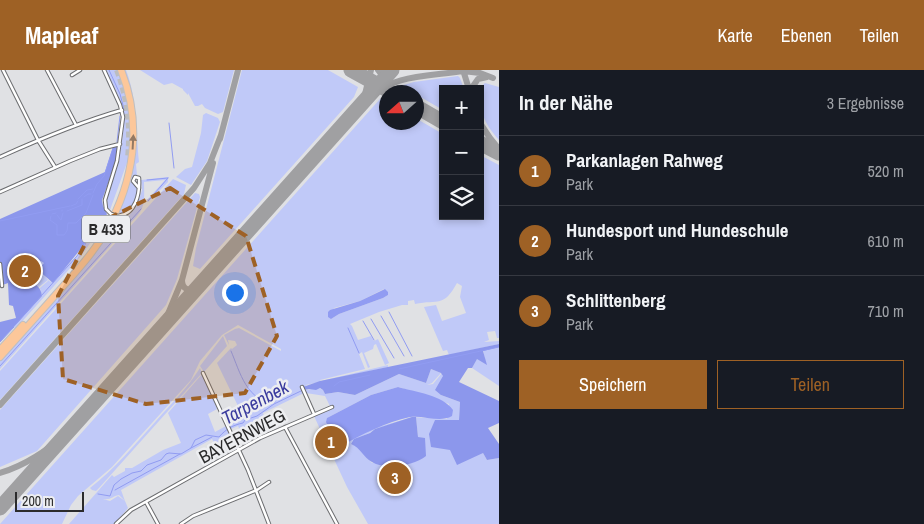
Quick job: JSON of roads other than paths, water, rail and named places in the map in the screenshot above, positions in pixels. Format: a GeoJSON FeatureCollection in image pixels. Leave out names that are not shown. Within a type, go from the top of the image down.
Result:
{"type":"FeatureCollection","features":[{"type":"Feature","properties":{"kind":"highway","name":"B 433"},"geometry":{"type":"LineString","coordinates":[[0,357],[83,263],[105,232],[121,199],[131,165],[134,137],[132,106],[121,70]]}},
{"type":"Feature","properties":{"kind":"highway","name":"B 433"},"geometry":{"type":"LineString","coordinates":[[0,350],[80,261],[100,234],[119,194],[128,158]]}},
{"type":"Feature","properties":{"kind":"street"},"geometry":{"type":"LineString","coordinates":[[3,70],[38,140],[55,167]]}},
{"type":"Feature","properties":{"kind":"street"},"geometry":{"type":"LineString","coordinates":[[47,70],[76,125]]}},
{"type":"Feature","properties":{"kind":"street"},"geometry":{"type":"LineString","coordinates":[[72,75],[80,70]]}},
{"type":"Feature","properties":{"kind":"street"},"geometry":{"type":"LineString","coordinates":[[104,70],[122,110],[123,118],[116,167],[106,196],[106,209],[113,215],[125,214],[138,197],[139,188]]}},
{"type":"Feature","properties":{"kind":"street"},"geometry":{"type":"LineString","coordinates":[[0,157],[76,125],[122,110]]}},
{"type":"Feature","properties":{"kind":"street"},"geometry":{"type":"LineString","coordinates":[[0,192],[100,149],[120,144]]}},
{"type":"Feature","properties":{"kind":"street"},"geometry":{"type":"LineString","coordinates":[[0,264],[2,286]]}},
{"type":"Feature","properties":{"kind":"street"},"geometry":{"type":"LineString","coordinates":[[204,373],[257,490],[269,524]]}},
{"type":"Feature","properties":{"kind":"street"},"geometry":{"type":"LineString","coordinates":[[303,389],[314,414]]}},
{"type":"Feature","properties":{"kind":"street","name":"BAYERNWEG"},"geometry":{"type":"LineString","coordinates":[[116,524],[130,510],[260,438],[332,407]]}},
{"type":"Feature","properties":{"kind":"street"},"geometry":{"type":"LineString","coordinates":[[285,427],[337,524]]}},
{"type":"Feature","properties":{"kind":"street"},"geometry":{"type":"LineString","coordinates":[[181,524],[193,516],[257,490],[269,482]]}},
{"type":"Feature","properties":{"kind":"street"},"geometry":{"type":"LineString","coordinates":[[146,502],[158,524]]}},
{"type":"Feature","properties":{"kind":"waterway"},"geometry":{"type":"LineString","coordinates":[[109,70],[120,94],[124,109]]}},
{"type":"Feature","properties":{"kind":"waterway"},"geometry":{"type":"LineString","coordinates":[[117,142],[120,116]]}},
{"type":"Feature","properties":{"kind":"waterway"},"geometry":{"type":"LineString","coordinates":[[169,123],[174,168]]}},
{"type":"Feature","properties":{"kind":"waterway"},"geometry":{"type":"LineString","coordinates":[[93,193],[97,184],[104,176],[113,148]]}},
{"type":"Feature","properties":{"kind":"waterway"},"geometry":{"type":"LineString","coordinates":[[147,180],[168,178]]}},
{"type":"Feature","properties":{"kind":"waterway"},"geometry":{"type":"LineString","coordinates":[[148,201],[168,178]]}},
{"type":"Feature","properties":{"kind":"waterway"},"geometry":{"type":"LineString","coordinates":[[78,199],[87,190],[93,189]]}},
{"type":"Feature","properties":{"kind":"waterway"},"geometry":{"type":"LineString","coordinates":[[84,197],[91,194]]}},
{"type":"Feature","properties":{"kind":"waterway"},"geometry":{"type":"LineString","coordinates":[[51,216],[50,220],[57,225],[57,235],[64,235],[67,231],[68,223],[76,223],[86,213],[93,195]]}},
{"type":"Feature","properties":{"kind":"waterway"},"geometry":{"type":"LineString","coordinates":[[67,211],[82,205],[82,199]]}},
{"type":"Feature","properties":{"kind":"waterway"},"geometry":{"type":"LineString","coordinates":[[71,206],[78,201]]}},
{"type":"Feature","properties":{"kind":"waterway"},"geometry":{"type":"LineString","coordinates":[[0,221],[70,206]]}},
{"type":"Feature","properties":{"kind":"waterway"},"geometry":{"type":"LineString","coordinates":[[122,230],[141,209]]}},
{"type":"Feature","properties":{"kind":"waterway"},"geometry":{"type":"LineString","coordinates":[[52,214],[56,213]]}},
{"type":"Feature","properties":{"kind":"waterway"},"geometry":{"type":"LineString","coordinates":[[57,215],[61,220],[63,213]]}},
{"type":"Feature","properties":{"kind":"waterway"},"geometry":{"type":"LineString","coordinates":[[88,216],[94,223]]}},
{"type":"Feature","properties":{"kind":"waterway"},"geometry":{"type":"LineString","coordinates":[[15,325],[77,256],[97,227],[96,225]]}},
{"type":"Feature","properties":{"kind":"waterway"},"geometry":{"type":"LineString","coordinates":[[0,366],[119,234]]}},
{"type":"Feature","properties":{"kind":"waterway"},"geometry":{"type":"LineString","coordinates":[[389,312],[412,356]]}},
{"type":"Feature","properties":{"kind":"waterway"},"geometry":{"type":"LineString","coordinates":[[381,316],[404,356]]}},
{"type":"Feature","properties":{"kind":"waterway"},"geometry":{"type":"LineString","coordinates":[[371,319],[394,358]]}},
{"type":"Feature","properties":{"kind":"waterway"},"geometry":{"type":"LineString","coordinates":[[363,321],[374,340]]}},
{"type":"Feature","properties":{"kind":"waterway"},"geometry":{"type":"LineString","coordinates":[[0,342],[14,327]]}},
{"type":"Feature","properties":{"kind":"waterway"},"geometry":{"type":"LineString","coordinates":[[348,328],[359,353]]}},
{"type":"Feature","properties":{"kind":"waterway","name":"Tarpenbek"},"geometry":{"type":"LineString","coordinates":[[399,369],[499,347]]}},
{"type":"Feature","properties":{"kind":"waterway"},"geometry":{"type":"LineString","coordinates":[[231,351],[241,377],[251,392],[265,401],[275,402]]}},
{"type":"Feature","properties":{"kind":"waterway","name":"Tarpenbek"},"geometry":{"type":"LineString","coordinates":[[334,386],[339,382],[370,375]]}},
{"type":"Feature","properties":{"kind":"waterway","name":"Tarpenbek"},"geometry":{"type":"LineString","coordinates":[[98,494],[110,496],[114,485],[121,479],[161,460],[166,454],[181,454],[191,448],[195,440],[206,435],[219,437],[230,428],[257,416],[274,404],[303,390]]}},
{"type":"Feature","properties":{"kind":"waterway"},"geometry":{"type":"LineString","coordinates":[[191,448],[212,437]]}},
{"type":"Feature","properties":{"kind":"waterway"},"geometry":{"type":"LineString","coordinates":[[115,490],[180,454]]}},
{"type":"Feature","properties":{"kind":"tunnel"},"geometry":{"type":"LineString","coordinates":[[117,70],[128,113],[128,158]]}},
{"type":"Feature","properties":{"kind":"place","name":"Hundesport und Hundeschule"},"geometry":{"type":"Point","coordinates":[25,271]}},
{"type":"Feature","properties":{"kind":"place","name":"Parkanlagen Rahweg"},"geometry":{"type":"Point","coordinates":[331,442]}},
{"type":"Feature","properties":{"kind":"place","name":"Schlittenberg"},"geometry":{"type":"Point","coordinates":[395,478]}}]}
